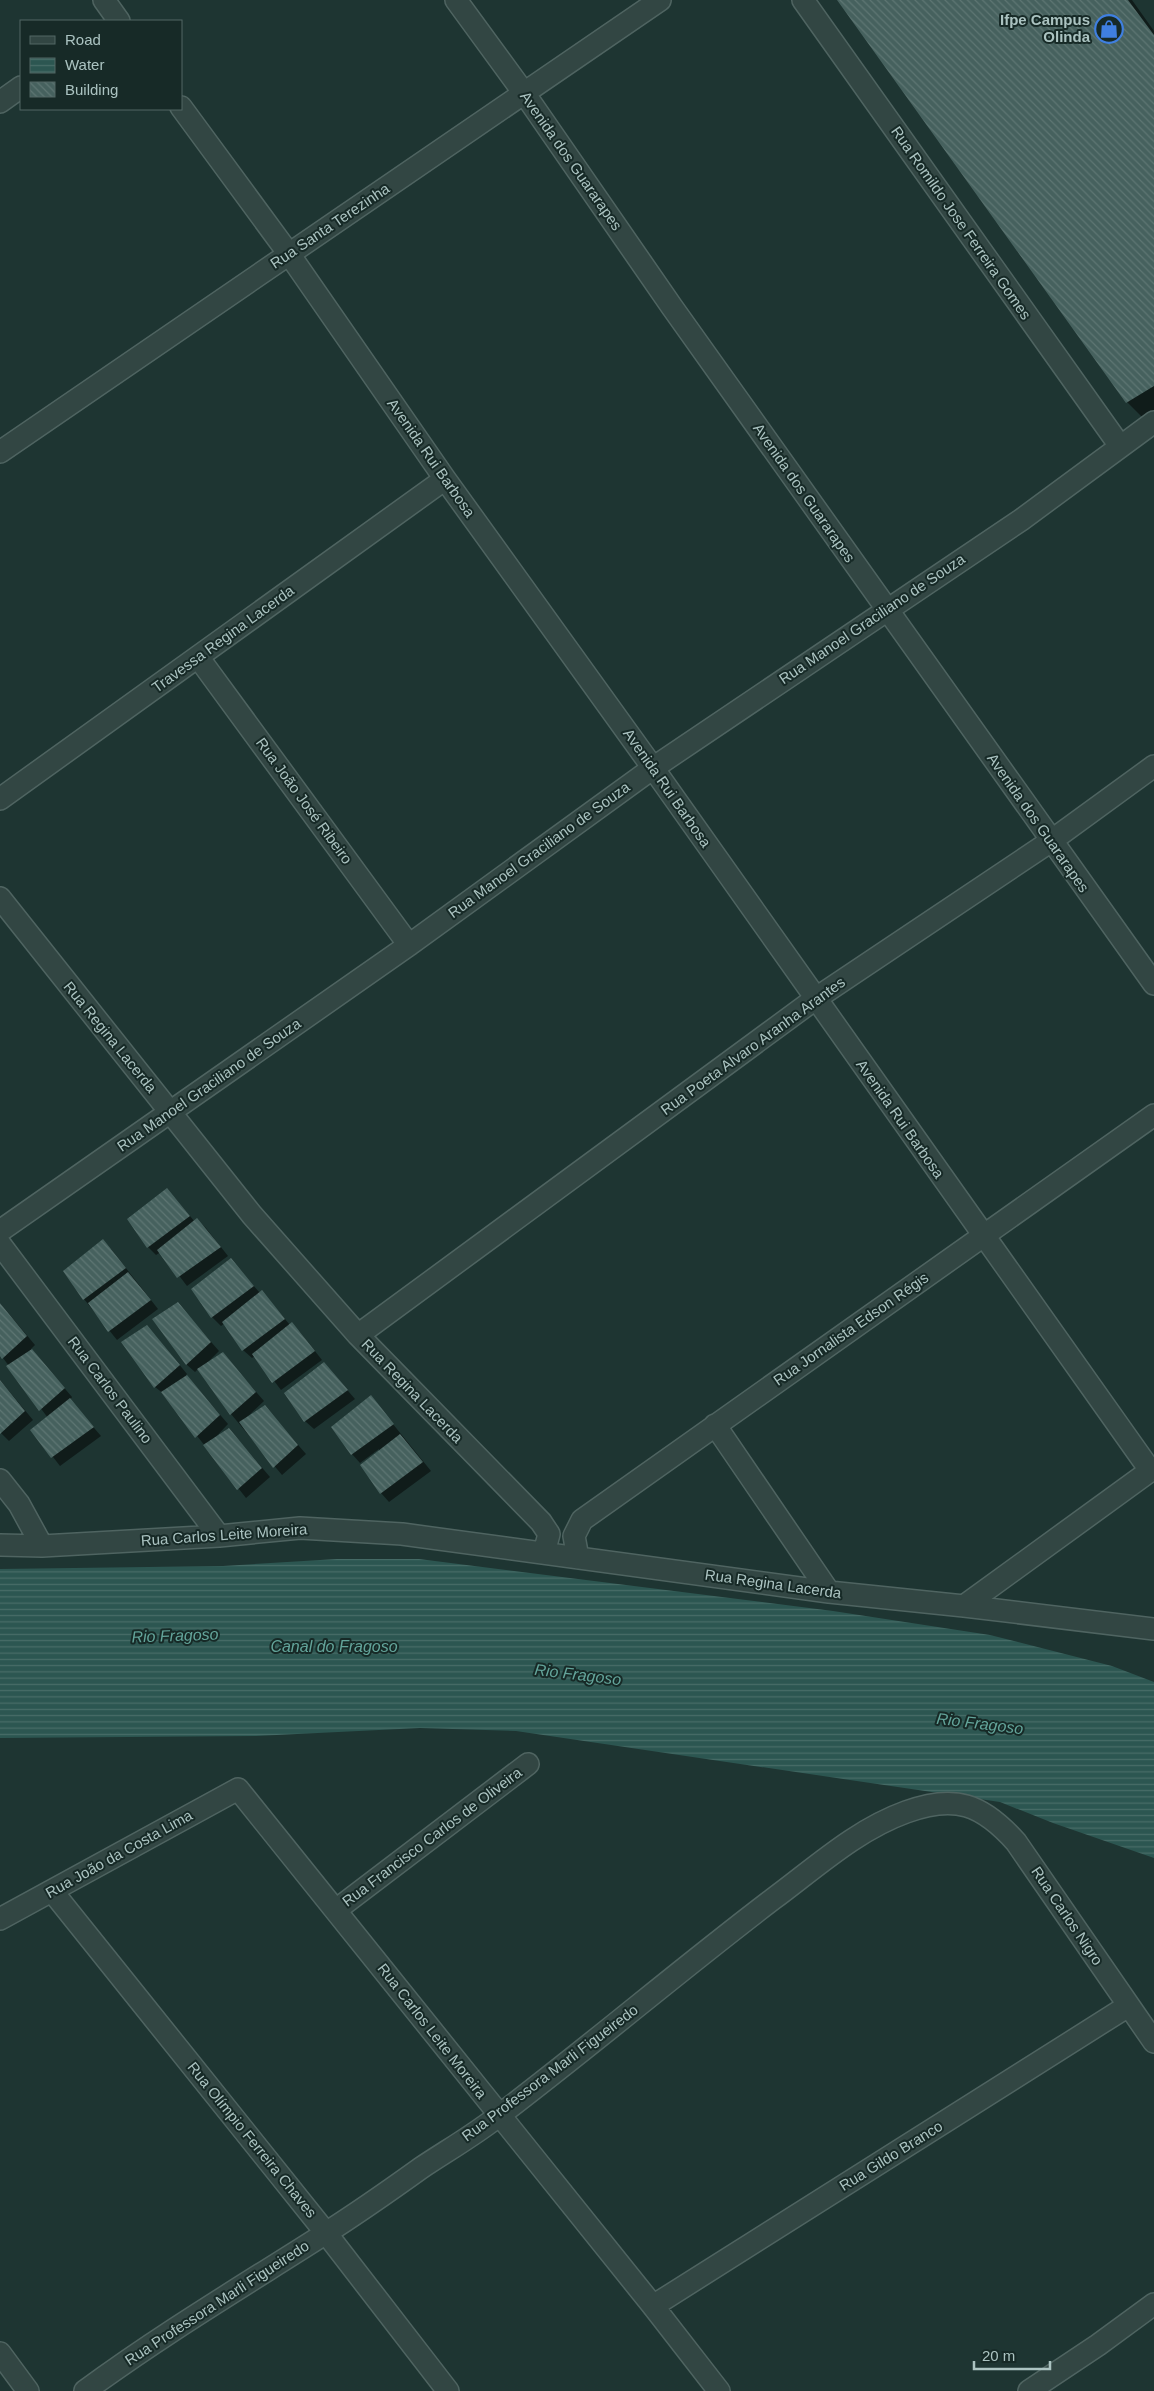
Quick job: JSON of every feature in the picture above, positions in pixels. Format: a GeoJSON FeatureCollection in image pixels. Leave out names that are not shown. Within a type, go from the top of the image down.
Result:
{"type":"FeatureCollection","features":[{"type":"Feature","properties":{"kind":"street"},"geometry":{"type":"LineString","coordinates":[[104,0],[115,20]]}},
{"type":"Feature","properties":{"kind":"street","name":"Avenida dos Guararapes"},"geometry":{"type":"LineString","coordinates":[[456,0],[524,93],[672,307],[1154,984]]}},
{"type":"Feature","properties":{"kind":"street","name":"Rua Santa Terezinha"},"geometry":{"type":"LineString","coordinates":[[0,452],[660,0]]}},
{"type":"Feature","properties":{"kind":"street","name":"Rua Romildo Jose Ferreira Gomes"},"geometry":{"type":"LineString","coordinates":[[802,0],[1120,446]]}},
{"type":"Feature","properties":{"kind":"street"},"geometry":{"type":"LineString","coordinates":[[0,102],[20,88]]}},
{"type":"Feature","properties":{"kind":"street","name":"Avenida Rui Barbosa"},"geometry":{"type":"LineString","coordinates":[[182,108],[289,254],[445,479],[653,768],[983,1235],[1152,1469]]}},
{"type":"Feature","properties":{"kind":"street","name":"Rua Manoel Graciliano de Souza"},"geometry":{"type":"LineString","coordinates":[[0,1231],[409,945],[653,768],[887,608],[1021,520],[1154,422]]}},
{"type":"Feature","properties":{"kind":"street","name":"Travessa Regina Lacerda"},"geometry":{"type":"LineString","coordinates":[[0,799],[445,479]]}},
{"type":"Feature","properties":{"kind":"street","name":"Rua João José Ribeiro"},"geometry":{"type":"LineString","coordinates":[[198,658],[409,945]]}},
{"type":"Feature","properties":{"kind":"street","name":"Rua Poeta Alvaro Aranha Arantes"},"geometry":{"type":"LineString","coordinates":[[358,1335],[815,999],[1051,841],[1154,766]]}},
{"type":"Feature","properties":{"kind":"street","name":"Rua Regina Lacerda"},"geometry":{"type":"LineString","coordinates":[[0,898],[252,1215],[358,1335],[541,1522],[549,1534],[544,1553],[829,1592],[964,1606],[1154,1630]]}},
{"type":"Feature","properties":{"kind":"street","name":"Rua Jornalista Edson Régis"},"geometry":{"type":"LineString","coordinates":[[578,1558],[574,1536],[582,1520],[1154,1115]]}},
{"type":"Feature","properties":{"kind":"street","name":"Rua Carlos Paulino"},"geometry":{"type":"LineString","coordinates":[[0,1244],[219,1536]]}},
{"type":"Feature","properties":{"kind":"street"},"geometry":{"type":"LineString","coordinates":[[715,1425],[829,1592]]}},
{"type":"Feature","properties":{"kind":"street"},"geometry":{"type":"LineString","coordinates":[[964,1606],[1152,1469]]}},
{"type":"Feature","properties":{"kind":"street"},"geometry":{"type":"LineString","coordinates":[[0,1480],[19,1504],[42,1546]]}},
{"type":"Feature","properties":{"kind":"street","name":"Rua Carlos Leite Moreira"},"geometry":{"type":"LineString","coordinates":[[0,1546],[42,1546],[219,1536],[300,1528],[402,1534],[544,1553]]}},
{"type":"Feature","properties":{"kind":"street","name":"Rua Francisco Carlos de Oliveira"},"geometry":{"type":"LineString","coordinates":[[336,1910],[528,1764]]}},
{"type":"Feature","properties":{"kind":"street","name":"Rua Carlos Leite Moreira"},"geometry":{"type":"LineString","coordinates":[[238,1789],[653,2306],[718,2391]]}},
{"type":"Feature","properties":{"kind":"street","name":"Rua João da Costa Lima"},"geometry":{"type":"LineString","coordinates":[[0,1919],[238,1789]]}},
{"type":"Feature","properties":{"kind":"street","name":"Rua Professora Marli Figueiredo"},"geometry":{"type":"LineString","coordinates":[[85,2391],[168,2334],[326,2233],[499,2116],[756,1913],[847,1844],[890,1818],[908,1811],[935,1804],[966,1806]]}},
{"type":"Feature","properties":{"kind":"street","name":"Rua Carlos Nigro"},"geometry":{"type":"LineString","coordinates":[[966,1806],[992,1817],[1016,1842],[1154,2042]]}},
{"type":"Feature","properties":{"kind":"street","name":"Rua Olímpio Ferreira Chaves"},"geometry":{"type":"LineString","coordinates":[[52,1891],[326,2233],[448,2391]]}},
{"type":"Feature","properties":{"kind":"street","name":"Rua Gildo Branco"},"geometry":{"type":"LineString","coordinates":[[653,2306],[1128,2006]]}},
{"type":"Feature","properties":{"kind":"street"},"geometry":{"type":"LineString","coordinates":[[1029,2391],[1098,2345],[1154,2304]]}},
{"type":"Feature","properties":{"kind":"street"},"geometry":{"type":"LineString","coordinates":[[0,2353],[28,2391]]}},
{"type":"Feature","properties":{"kind":"water","name":"Canal do Fragoso"},"geometry":{"type":"Polygon","coordinates":[[[337,1559],[419,1559],[833,1611],[990,1635],[1112,1666],[1154,1682],[1154,1858],[1053,1823],[1000,1802],[516,1731],[420,1728],[256,1736],[0,1738],[0,1569],[223,1566],[337,1559]]]}},
{"type":"Feature","properties":{"kind":"building"},"geometry":{"type":"Polygon","coordinates":[[[837,0],[1128,0],[1154,35],[1154,386],[1126,403],[837,0]]]}},
{"type":"Feature","properties":{"kind":"building"},"geometry":{"type":"Polygon","coordinates":[[[167,1188],[190,1216],[147,1248],[127,1219],[167,1188]]]}},
{"type":"Feature","properties":{"kind":"building"},"geometry":{"type":"Polygon","coordinates":[[[197,1218],[221,1247],[177,1278],[157,1250],[197,1218]]]}},
{"type":"Feature","properties":{"kind":"building"},"geometry":{"type":"Polygon","coordinates":[[[103,1239],[126,1268],[83,1300],[63,1271],[103,1239]]]}},
{"type":"Feature","properties":{"kind":"building"},"geometry":{"type":"Polygon","coordinates":[[[231,1258],[254,1286],[211,1318],[191,1289],[231,1258]]]}},
{"type":"Feature","properties":{"kind":"building"},"geometry":{"type":"Polygon","coordinates":[[[128,1272],[151,1300],[108,1332],[88,1303],[128,1272]]]}},
{"type":"Feature","properties":{"kind":"building"},"geometry":{"type":"Polygon","coordinates":[[[262,1290],[285,1319],[242,1351],[222,1322],[262,1290]]]}},
{"type":"Feature","properties":{"kind":"building"},"geometry":{"type":"Polygon","coordinates":[[[178,1302],[211,1342],[186,1365],[152,1319],[178,1302]]]}},
{"type":"Feature","properties":{"kind":"building"},"geometry":{"type":"Polygon","coordinates":[[[0,1303],[27,1336],[2,1359],[0,1356],[0,1303]]]}},
{"type":"Feature","properties":{"kind":"building"},"geometry":{"type":"Polygon","coordinates":[[[292,1322],[315,1351],[272,1383],[252,1354],[292,1322]]]}},
{"type":"Feature","properties":{"kind":"building"},"geometry":{"type":"Polygon","coordinates":[[[147,1325],[180,1365],[154,1388],[121,1342],[147,1325]]]}},
{"type":"Feature","properties":{"kind":"building"},"geometry":{"type":"Polygon","coordinates":[[[32,1349],[65,1388],[39,1411],[6,1366],[32,1349]]]}},
{"type":"Feature","properties":{"kind":"building"},"geometry":{"type":"Polygon","coordinates":[[[223,1352],[256,1392],[230,1415],[197,1369],[223,1352]]]}},
{"type":"Feature","properties":{"kind":"building"},"geometry":{"type":"Polygon","coordinates":[[[324,1362],[348,1390],[304,1422],[284,1393],[324,1362]]]}},
{"type":"Feature","properties":{"kind":"building"},"geometry":{"type":"Polygon","coordinates":[[[187,1375],[220,1415],[195,1438],[161,1392],[187,1375]]]}},
{"type":"Feature","properties":{"kind":"building"},"geometry":{"type":"Polygon","coordinates":[[[0,1380],[25,1411],[0,1434],[0,1380]]]}},
{"type":"Feature","properties":{"kind":"building"},"geometry":{"type":"Polygon","coordinates":[[[371,1395],[394,1424],[351,1455],[331,1427],[371,1395]]]}},
{"type":"Feature","properties":{"kind":"building"},"geometry":{"type":"Polygon","coordinates":[[[70,1398],[94,1427],[51,1458],[30,1430],[70,1398]]]}},
{"type":"Feature","properties":{"kind":"building"},"geometry":{"type":"Polygon","coordinates":[[[265,1405],[298,1445],[273,1468],[239,1422],[265,1405]]]}},
{"type":"Feature","properties":{"kind":"building"},"geometry":{"type":"Polygon","coordinates":[[[229,1428],[262,1468],[237,1490],[203,1445],[229,1428]]]}},
{"type":"Feature","properties":{"kind":"building"},"geometry":{"type":"Polygon","coordinates":[[[400,1434],[423,1462],[380,1494],[360,1465],[400,1434]]]}},
{"type":"Feature","properties":{"kind":"place","name":"Ifpe Campus Olinda"},"geometry":{"type":"Point","coordinates":[1109,29]}},
{"type":"Feature","properties":{"kind":"water label","name":"Rio Fragoso"},"geometry":{"type":"Point","coordinates":[175,1635]}},
{"type":"Feature","properties":{"kind":"water label","name":"Rio Fragoso"},"geometry":{"type":"Point","coordinates":[578,1674]}},
{"type":"Feature","properties":{"kind":"water label","name":"Rio Fragoso"},"geometry":{"type":"Point","coordinates":[980,1723]}}]}
